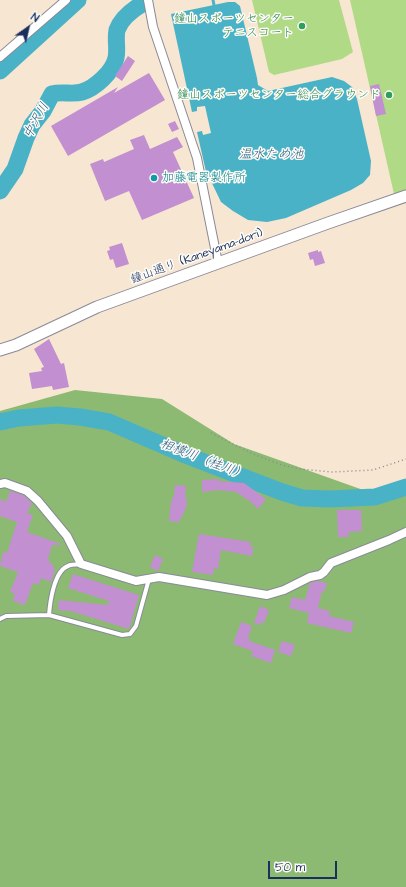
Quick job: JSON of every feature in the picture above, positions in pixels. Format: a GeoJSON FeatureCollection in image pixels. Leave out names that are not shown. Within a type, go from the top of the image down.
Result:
{"type":"FeatureCollection","features":[{"type":"Feature","properties":{"kind":"street"},"geometry":{"type":"LineString","coordinates":[[0,57],[66,0]]}},
{"type":"Feature","properties":{"kind":"street"},"geometry":{"type":"LineString","coordinates":[[148,0],[153,27],[197,158],[218,263]]}},
{"type":"Feature","properties":{"kind":"street","name":"鐘山通り (Kaneyama-dori)"},"geometry":{"type":"LineString","coordinates":[[0,350],[16,346],[98,307],[406,196]]}},
{"type":"Feature","properties":{"kind":"street"},"geometry":{"type":"LineString","coordinates":[[0,484],[5,483],[27,491],[38,500],[67,536],[80,564],[136,581],[159,577],[267,595],[284,590],[310,577],[320,575],[331,562],[406,532]]}},
{"type":"Feature","properties":{"kind":"lane"},"geometry":{"type":"LineString","coordinates":[[49,615],[51,597],[60,572],[67,566],[80,564]]}},
{"type":"Feature","properties":{"kind":"lane"},"geometry":{"type":"LineString","coordinates":[[0,619],[6,616],[49,615],[122,635],[130,634],[136,626],[149,578]]}},
{"type":"Feature","properties":{"kind":"path"},"geometry":{"type":"LineString","coordinates":[[211,433],[253,454],[282,465],[300,469],[332,472],[373,470],[406,460]]}},
{"type":"Feature","properties":{"kind":"green space","name":"鐘山スポーツセンター テニスコート"},"geometry":{"type":"Polygon","coordinates":[[[252,0],[339,0],[353,52],[342,59],[274,75],[269,72],[252,0]]]}},
{"type":"Feature","properties":{"kind":"green space","name":"鐘山スポーツセンター総合グラウンド"},"geometry":{"type":"Polygon","coordinates":[[[350,0],[406,0],[406,190],[394,194],[350,0]]]}},
{"type":"Feature","properties":{"kind":"green space"},"geometry":{"type":"Polygon","coordinates":[[[75,390],[162,399],[234,444],[366,491],[406,489],[406,887],[0,887],[0,411],[75,390]]]}},
{"type":"Feature","properties":{"kind":"water","name":"温水ため池"},"geometry":{"type":"Polygon","coordinates":[[[228,2],[235,2],[240,6],[258,85],[268,91],[332,77],[344,81],[352,87],[357,99],[371,161],[370,175],[363,183],[351,190],[286,218],[267,222],[248,220],[221,202],[209,177],[207,176],[197,132],[202,131],[203,135],[211,133],[205,106],[197,107],[197,111],[192,112],[171,14],[228,2]]]}},
{"type":"Feature","properties":{"kind":"building"},"geometry":{"type":"Polygon","coordinates":[[[128,56],[135,61],[122,81],[115,76],[128,56]]]}},
{"type":"Feature","properties":{"kind":"building"},"geometry":{"type":"Polygon","coordinates":[[[149,73],[165,100],[68,156],[51,126],[118,87],[114,93],[149,73]]]}},
{"type":"Feature","properties":{"kind":"building"},"geometry":{"type":"Polygon","coordinates":[[[379,84],[386,114],[376,116],[370,86],[379,84]]]}},
{"type":"Feature","properties":{"kind":"building"},"geometry":{"type":"Polygon","coordinates":[[[175,121],[179,129],[172,132],[168,124],[175,121]]]}},
{"type":"Feature","properties":{"kind":"building","name":"加藤電器製作所"},"geometry":{"type":"Polygon","coordinates":[[[144,135],[150,149],[177,137],[183,147],[173,152],[194,198],[142,220],[129,191],[105,201],[90,164],[103,159],[104,162],[134,149],[130,140],[144,135]]]}},
{"type":"Feature","properties":{"kind":"building"},"geometry":{"type":"Polygon","coordinates":[[[122,243],[129,264],[116,268],[113,259],[110,260],[107,251],[110,250],[109,247],[122,243]]]}},
{"type":"Feature","properties":{"kind":"building"},"geometry":{"type":"Polygon","coordinates":[[[318,250],[318,252],[321,251],[325,263],[315,266],[313,259],[310,260],[308,253],[318,250]]]}},
{"type":"Feature","properties":{"kind":"building"},"geometry":{"type":"Polygon","coordinates":[[[49,339],[61,364],[64,363],[69,387],[53,390],[52,386],[32,389],[29,373],[42,371],[41,368],[44,367],[34,349],[49,339]]]}},
{"type":"Feature","properties":{"kind":"building"},"geometry":{"type":"Polygon","coordinates":[[[218,479],[218,481],[244,483],[266,499],[258,509],[251,502],[236,492],[218,490],[202,492],[202,480],[218,479]]]}},
{"type":"Feature","properties":{"kind":"building"},"geometry":{"type":"Polygon","coordinates":[[[175,485],[186,486],[186,508],[179,522],[169,521],[175,485]]]}},
{"type":"Feature","properties":{"kind":"building"},"geometry":{"type":"Polygon","coordinates":[[[10,491],[23,495],[32,503],[27,513],[33,515],[27,532],[61,544],[52,545],[48,559],[55,569],[51,582],[41,578],[39,585],[33,583],[25,605],[13,601],[15,594],[10,592],[18,572],[0,566],[3,552],[7,553],[17,522],[0,516],[0,499],[6,502],[10,491]]]}},
{"type":"Feature","properties":{"kind":"building"},"geometry":{"type":"Polygon","coordinates":[[[337,510],[361,510],[362,531],[349,532],[349,537],[338,537],[337,510]]]}},
{"type":"Feature","properties":{"kind":"building"},"geometry":{"type":"Polygon","coordinates":[[[199,534],[251,542],[250,546],[253,547],[252,556],[221,550],[218,569],[214,568],[213,575],[192,572],[199,534]]]}},
{"type":"Feature","properties":{"kind":"building"},"geometry":{"type":"Polygon","coordinates":[[[155,555],[163,559],[158,571],[150,567],[155,555]]]}},
{"type":"Feature","properties":{"kind":"building"},"geometry":{"type":"Polygon","coordinates":[[[73,574],[139,595],[129,629],[70,611],[58,610],[59,600],[108,605],[109,601],[68,588],[73,574]]]}},
{"type":"Feature","properties":{"kind":"building"},"geometry":{"type":"Polygon","coordinates":[[[318,581],[327,583],[324,592],[322,591],[318,608],[330,611],[329,616],[354,622],[351,633],[307,623],[309,613],[289,608],[292,597],[305,600],[310,583],[318,581]]]}},
{"type":"Feature","properties":{"kind":"building"},"geometry":{"type":"Polygon","coordinates":[[[260,606],[269,610],[264,623],[261,622],[260,625],[254,623],[260,606]]]}},
{"type":"Feature","properties":{"kind":"building"},"geometry":{"type":"Polygon","coordinates":[[[241,622],[252,626],[248,638],[250,639],[249,641],[275,650],[271,663],[251,656],[253,651],[233,644],[241,622]]]}},
{"type":"Feature","properties":{"kind":"building"},"geometry":{"type":"Polygon","coordinates":[[[282,641],[295,645],[291,656],[278,652],[282,641]]]}},
{"type":"Feature","properties":{"kind":"waterway","name":"中沢川"},"geometry":{"type":"LineString","coordinates":[[0,71],[78,0]]}},
{"type":"Feature","properties":{"kind":"waterway"},"geometry":{"type":"LineString","coordinates":[[213,0],[214,5]]}},
{"type":"Feature","properties":{"kind":"waterway","name":"中沢川"},"geometry":{"type":"LineString","coordinates":[[0,191],[15,169],[32,125],[43,111],[52,94],[82,92],[103,79],[111,69],[116,58],[116,33],[121,22],[127,15],[142,4]]}},
{"type":"Feature","properties":{"kind":"waterway","name":"相模川（桂川）"},"geometry":{"type":"LineString","coordinates":[[0,422],[19,418],[57,415],[109,422],[183,454],[282,492],[302,498],[330,499],[375,497],[406,487]]}},
{"type":"Feature","properties":{"kind":"place","name":"鐘山スポーツセンター テニスコート"},"geometry":{"type":"Point","coordinates":[302,26]}},
{"type":"Feature","properties":{"kind":"place","name":"鐘山スポーツセンター総合グラウンド"},"geometry":{"type":"Point","coordinates":[389,95]}},
{"type":"Feature","properties":{"kind":"place","name":"加藤電器製作所"},"geometry":{"type":"Point","coordinates":[154,178]}}]}
